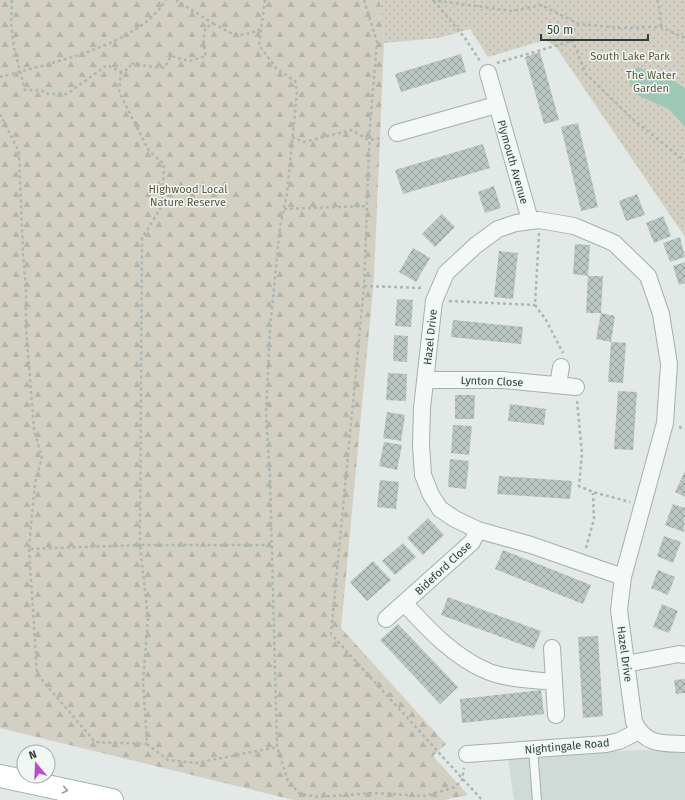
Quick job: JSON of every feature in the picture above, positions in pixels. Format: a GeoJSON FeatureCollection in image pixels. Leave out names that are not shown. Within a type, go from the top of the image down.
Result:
{"type":"FeatureCollection","features":[{"type":"Feature","properties":{"kind":"main road"},"geometry":{"type":"LineString","coordinates":[[0,776],[112,800]]}},
{"type":"Feature","properties":{"kind":"street","name":"Plymouth Avenue"},"geometry":{"type":"LineString","coordinates":[[488,73],[530,220]]}},
{"type":"Feature","properties":{"kind":"street","name":"Plymouth Avenue"},"geometry":{"type":"LineString","coordinates":[[397,133],[496,105]]}},
{"type":"Feature","properties":{"kind":"street","name":"Hazel Drive"},"geometry":{"type":"LineString","coordinates":[[623,577],[582,562],[478,530],[455,519],[440,509],[431,495],[423,475],[421,445],[425,380],[436,295],[446,273],[475,246],[498,229],[530,220],[574,226],[614,243],[648,276],[661,314],[669,364],[665,423],[623,577],[619,610],[634,722],[639,731]]}},
{"type":"Feature","properties":{"kind":"street"},"geometry":{"type":"LineString","coordinates":[[558,385],[561,367]]}},
{"type":"Feature","properties":{"kind":"street","name":"Lynton Close"},"geometry":{"type":"LineString","coordinates":[[425,380],[503,380],[576,387]]}},
{"type":"Feature","properties":{"kind":"street","name":"Bideford Close"},"geometry":{"type":"LineString","coordinates":[[386,619],[405,604],[472,542],[478,530]]}},
{"type":"Feature","properties":{"kind":"street","name":"Bideford Close"},"geometry":{"type":"LineString","coordinates":[[405,604],[455,653],[488,672],[528,680],[554,682]]}},
{"type":"Feature","properties":{"kind":"street"},"geometry":{"type":"LineString","coordinates":[[552,648],[556,715]]}},
{"type":"Feature","properties":{"kind":"street"},"geometry":{"type":"LineString","coordinates":[[626,664],[679,654],[685,655]]}},
{"type":"Feature","properties":{"kind":"street"},"geometry":{"type":"LineString","coordinates":[[639,731],[648,740],[658,743],[685,744]]}},
{"type":"Feature","properties":{"kind":"street","name":"Nightingale Road"},"geometry":{"type":"LineString","coordinates":[[467,754],[606,744],[619,741],[639,731]]}},
{"type":"Feature","properties":{"kind":"lane"},"geometry":{"type":"LineString","coordinates":[[533,749],[537,800]]}},
{"type":"Feature","properties":{"kind":"path"},"geometry":{"type":"LineString","coordinates":[[0,77],[68,59],[117,41],[144,24],[160,10],[166,0]]}},
{"type":"Feature","properties":{"kind":"path"},"geometry":{"type":"LineString","coordinates":[[176,0],[230,34],[240,36],[262,29]]}},
{"type":"Feature","properties":{"kind":"path"},"geometry":{"type":"LineString","coordinates":[[265,0],[259,45],[276,68],[295,81],[297,92],[287,194],[280,227],[271,320],[266,413],[272,545],[276,747],[288,781],[300,794],[318,797],[374,793],[425,796],[455,787],[462,780]]}},
{"type":"Feature","properties":{"kind":"path"},"geometry":{"type":"LineString","coordinates":[[364,0],[377,42],[369,140],[364,286],[331,634],[462,780],[482,800]]}},
{"type":"Feature","properties":{"kind":"path"},"geometry":{"type":"LineString","coordinates":[[657,0],[660,10],[661,27]]}},
{"type":"Feature","properties":{"kind":"path"},"geometry":{"type":"LineString","coordinates":[[11,1],[11,23],[14,48],[25,90],[40,90],[49,94],[67,94],[75,90],[107,65],[121,72]]}},
{"type":"Feature","properties":{"kind":"path"},"geometry":{"type":"LineString","coordinates":[[433,1],[465,38],[488,73],[495,63],[568,42],[579,24]]}},
{"type":"Feature","properties":{"kind":"path"},"geometry":{"type":"LineString","coordinates":[[433,1],[512,11],[541,5],[579,24],[620,28],[661,27],[685,38]]}},
{"type":"Feature","properties":{"kind":"path"},"geometry":{"type":"LineString","coordinates":[[121,72],[130,68],[130,63],[160,68],[165,67],[171,56],[189,61],[206,56],[203,45],[204,34],[206,27],[214,24]]}},
{"type":"Feature","properties":{"kind":"path"},"geometry":{"type":"LineString","coordinates":[[571,37],[586,74],[635,121],[685,161]]}},
{"type":"Feature","properties":{"kind":"path"},"geometry":{"type":"LineString","coordinates":[[121,72],[119,92],[149,151],[164,164],[162,206],[142,238],[140,545],[148,618],[143,681],[147,744]]}},
{"type":"Feature","properties":{"kind":"path"},"geometry":{"type":"LineString","coordinates":[[0,114],[19,152],[23,254],[26,287],[26,328],[34,430],[42,458],[35,482],[28,549],[38,674],[95,742],[147,744],[168,760],[196,763],[276,747]]}},
{"type":"Feature","properties":{"kind":"path"},"geometry":{"type":"LineString","coordinates":[[292,137],[304,142],[350,130],[369,140]]}},
{"type":"Feature","properties":{"kind":"path"},"geometry":{"type":"LineString","coordinates":[[284,209],[367,206]]}},
{"type":"Feature","properties":{"kind":"path"},"geometry":{"type":"LineString","coordinates":[[364,286],[436,295],[535,304]]}},
{"type":"Feature","properties":{"kind":"path"},"geometry":{"type":"LineString","coordinates":[[582,562],[594,519],[593,492]]}},
{"type":"Feature","properties":{"kind":"path"},"geometry":{"type":"LineString","coordinates":[[28,549],[140,545],[272,545]]}},
{"type":"Feature","properties":{"kind":"shaded area"},"geometry":{"type":"Polygon","coordinates":[[[637,67],[674,81],[685,88],[685,127],[669,109],[635,94],[628,79],[637,67]]]}},
{"type":"Feature","properties":{"kind":"shaded area"},"geometry":{"type":"Polygon","coordinates":[[[638,750],[685,752],[685,800],[514,800],[508,759],[638,750]]]}},
{"type":"Feature","properties":{"kind":"green space","name":"Highwood Local Nature Reserve"},"geometry":{"type":"Polygon","coordinates":[[[0,0],[380,0],[384,43],[374,278],[341,628],[446,744],[433,756],[468,795],[444,800],[294,800],[0,728],[0,0]]]}},
{"type":"Feature","properties":{"kind":"green space","name":"South Lake Park"},"geometry":{"type":"Polygon","coordinates":[[[380,0],[685,0],[685,237],[556,47],[545,40],[488,57],[470,29],[439,38],[384,43],[380,0]]]}},
{"type":"Feature","properties":{"kind":"building"},"geometry":{"type":"Polygon","coordinates":[[[540,52],[559,120],[544,124],[525,57],[540,52]]]}},
{"type":"Feature","properties":{"kind":"building"},"geometry":{"type":"Polygon","coordinates":[[[461,54],[466,72],[401,92],[395,74],[461,54]]]}},
{"type":"Feature","properties":{"kind":"building"},"geometry":{"type":"Polygon","coordinates":[[[578,123],[598,207],[581,211],[561,127],[578,123]]]}},
{"type":"Feature","properties":{"kind":"building"},"geometry":{"type":"Polygon","coordinates":[[[483,144],[490,168],[403,194],[395,170],[483,144]]]}},
{"type":"Feature","properties":{"kind":"building"},"geometry":{"type":"Polygon","coordinates":[[[494,186],[501,208],[485,213],[478,192],[494,186]]]}},
{"type":"Feature","properties":{"kind":"building"},"geometry":{"type":"Polygon","coordinates":[[[637,194],[645,215],[626,221],[619,201],[637,194]]]}},
{"type":"Feature","properties":{"kind":"building"},"geometry":{"type":"Polygon","coordinates":[[[442,214],[455,227],[435,247],[422,234],[442,214]]]}},
{"type":"Feature","properties":{"kind":"building"},"geometry":{"type":"Polygon","coordinates":[[[663,216],[671,236],[654,243],[646,223],[663,216]]]}},
{"type":"Feature","properties":{"kind":"building"},"geometry":{"type":"Polygon","coordinates":[[[680,237],[685,257],[670,262],[663,243],[680,237]]]}},
{"type":"Feature","properties":{"kind":"building"},"geometry":{"type":"Polygon","coordinates":[[[575,244],[590,245],[588,276],[573,274],[575,244]]]}},
{"type":"Feature","properties":{"kind":"building"},"geometry":{"type":"Polygon","coordinates":[[[413,248],[430,258],[416,282],[399,272],[413,248]]]}},
{"type":"Feature","properties":{"kind":"building"},"geometry":{"type":"Polygon","coordinates":[[[499,251],[518,253],[513,299],[494,297],[499,251]]]}},
{"type":"Feature","properties":{"kind":"building"},"geometry":{"type":"Polygon","coordinates":[[[685,262],[685,283],[679,285],[673,266],[685,262]]]}},
{"type":"Feature","properties":{"kind":"building"},"geometry":{"type":"Polygon","coordinates":[[[588,276],[603,276],[601,313],[586,313],[588,276]]]}},
{"type":"Feature","properties":{"kind":"building"},"geometry":{"type":"Polygon","coordinates":[[[397,299],[413,300],[411,327],[395,326],[397,299]]]}},
{"type":"Feature","properties":{"kind":"building"},"geometry":{"type":"Polygon","coordinates":[[[601,313],[615,316],[611,342],[596,339],[601,313]]]}},
{"type":"Feature","properties":{"kind":"building"},"geometry":{"type":"Polygon","coordinates":[[[453,320],[523,327],[521,344],[451,337],[453,320]]]}},
{"type":"Feature","properties":{"kind":"building"},"geometry":{"type":"Polygon","coordinates":[[[394,335],[408,336],[407,362],[393,361],[394,335]]]}},
{"type":"Feature","properties":{"kind":"building"},"geometry":{"type":"Polygon","coordinates":[[[611,342],[626,343],[623,383],[608,382],[611,342]]]}},
{"type":"Feature","properties":{"kind":"building"},"geometry":{"type":"Polygon","coordinates":[[[388,373],[407,374],[406,401],[386,400],[388,373]]]}},
{"type":"Feature","properties":{"kind":"building"},"geometry":{"type":"Polygon","coordinates":[[[618,391],[637,392],[633,450],[614,449],[618,391]]]}},
{"type":"Feature","properties":{"kind":"building"},"geometry":{"type":"Polygon","coordinates":[[[455,395],[475,395],[474,419],[455,419],[455,395]]]}},
{"type":"Feature","properties":{"kind":"building"},"geometry":{"type":"Polygon","coordinates":[[[510,404],[546,409],[544,425],[508,421],[510,404]]]}},
{"type":"Feature","properties":{"kind":"building"},"geometry":{"type":"Polygon","coordinates":[[[387,412],[405,415],[401,441],[383,438],[387,412]]]}},
{"type":"Feature","properties":{"kind":"building"},"geometry":{"type":"Polygon","coordinates":[[[453,425],[472,426],[469,455],[451,453],[453,425]]]}},
{"type":"Feature","properties":{"kind":"building"},"geometry":{"type":"Polygon","coordinates":[[[384,442],[402,445],[397,470],[379,466],[384,442]]]}},
{"type":"Feature","properties":{"kind":"building"},"geometry":{"type":"Polygon","coordinates":[[[450,459],[469,461],[466,489],[448,487],[450,459]]]}},
{"type":"Feature","properties":{"kind":"building"},"geometry":{"type":"Polygon","coordinates":[[[685,471],[685,497],[675,492],[685,471]]]}},
{"type":"Feature","properties":{"kind":"building"},"geometry":{"type":"Polygon","coordinates":[[[499,476],[572,481],[570,499],[497,494],[499,476]]]}},
{"type":"Feature","properties":{"kind":"building"},"geometry":{"type":"Polygon","coordinates":[[[380,480],[399,482],[396,509],[377,507],[380,480]]]}},
{"type":"Feature","properties":{"kind":"building"},"geometry":{"type":"Polygon","coordinates":[[[673,504],[685,508],[684,532],[665,525],[673,504]]]}},
{"type":"Feature","properties":{"kind":"building"},"geometry":{"type":"Polygon","coordinates":[[[428,518],[444,535],[423,555],[407,538],[428,518]]]}},
{"type":"Feature","properties":{"kind":"building"},"geometry":{"type":"Polygon","coordinates":[[[664,536],[681,542],[673,563],[657,556],[664,536]]]}},
{"type":"Feature","properties":{"kind":"building"},"geometry":{"type":"Polygon","coordinates":[[[403,543],[416,557],[395,575],[382,561],[403,543]]]}},
{"type":"Feature","properties":{"kind":"building"},"geometry":{"type":"Polygon","coordinates":[[[503,550],[591,585],[583,604],[495,569],[503,550]]]}},
{"type":"Feature","properties":{"kind":"building"},"geometry":{"type":"Polygon","coordinates":[[[373,561],[391,580],[367,601],[350,582],[373,561]]]}},
{"type":"Feature","properties":{"kind":"building"},"geometry":{"type":"Polygon","coordinates":[[[658,570],[675,577],[668,595],[651,588],[658,570]]]}},
{"type":"Feature","properties":{"kind":"building"},"geometry":{"type":"Polygon","coordinates":[[[448,597],[541,631],[534,649],[441,615],[448,597]]]}},
{"type":"Feature","properties":{"kind":"building"},"geometry":{"type":"Polygon","coordinates":[[[662,604],[678,611],[669,633],[653,627],[662,604]]]}},
{"type":"Feature","properties":{"kind":"building"},"geometry":{"type":"Polygon","coordinates":[[[398,624],[458,687],[440,704],[380,640],[398,624]]]}},
{"type":"Feature","properties":{"kind":"building"},"geometry":{"type":"Polygon","coordinates":[[[598,636],[603,716],[583,718],[578,637],[598,636]]]}},
{"type":"Feature","properties":{"kind":"building"},"geometry":{"type":"Polygon","coordinates":[[[685,679],[685,693],[676,694],[674,680],[685,679]]]}},
{"type":"Feature","properties":{"kind":"building"},"geometry":{"type":"Polygon","coordinates":[[[541,690],[544,714],[462,723],[460,699],[541,690]]]}},
{"type":"Feature","properties":{"kind":"park label","name":"The Water Garden"},"geometry":{"type":"Point","coordinates":[651,81]}}]}
